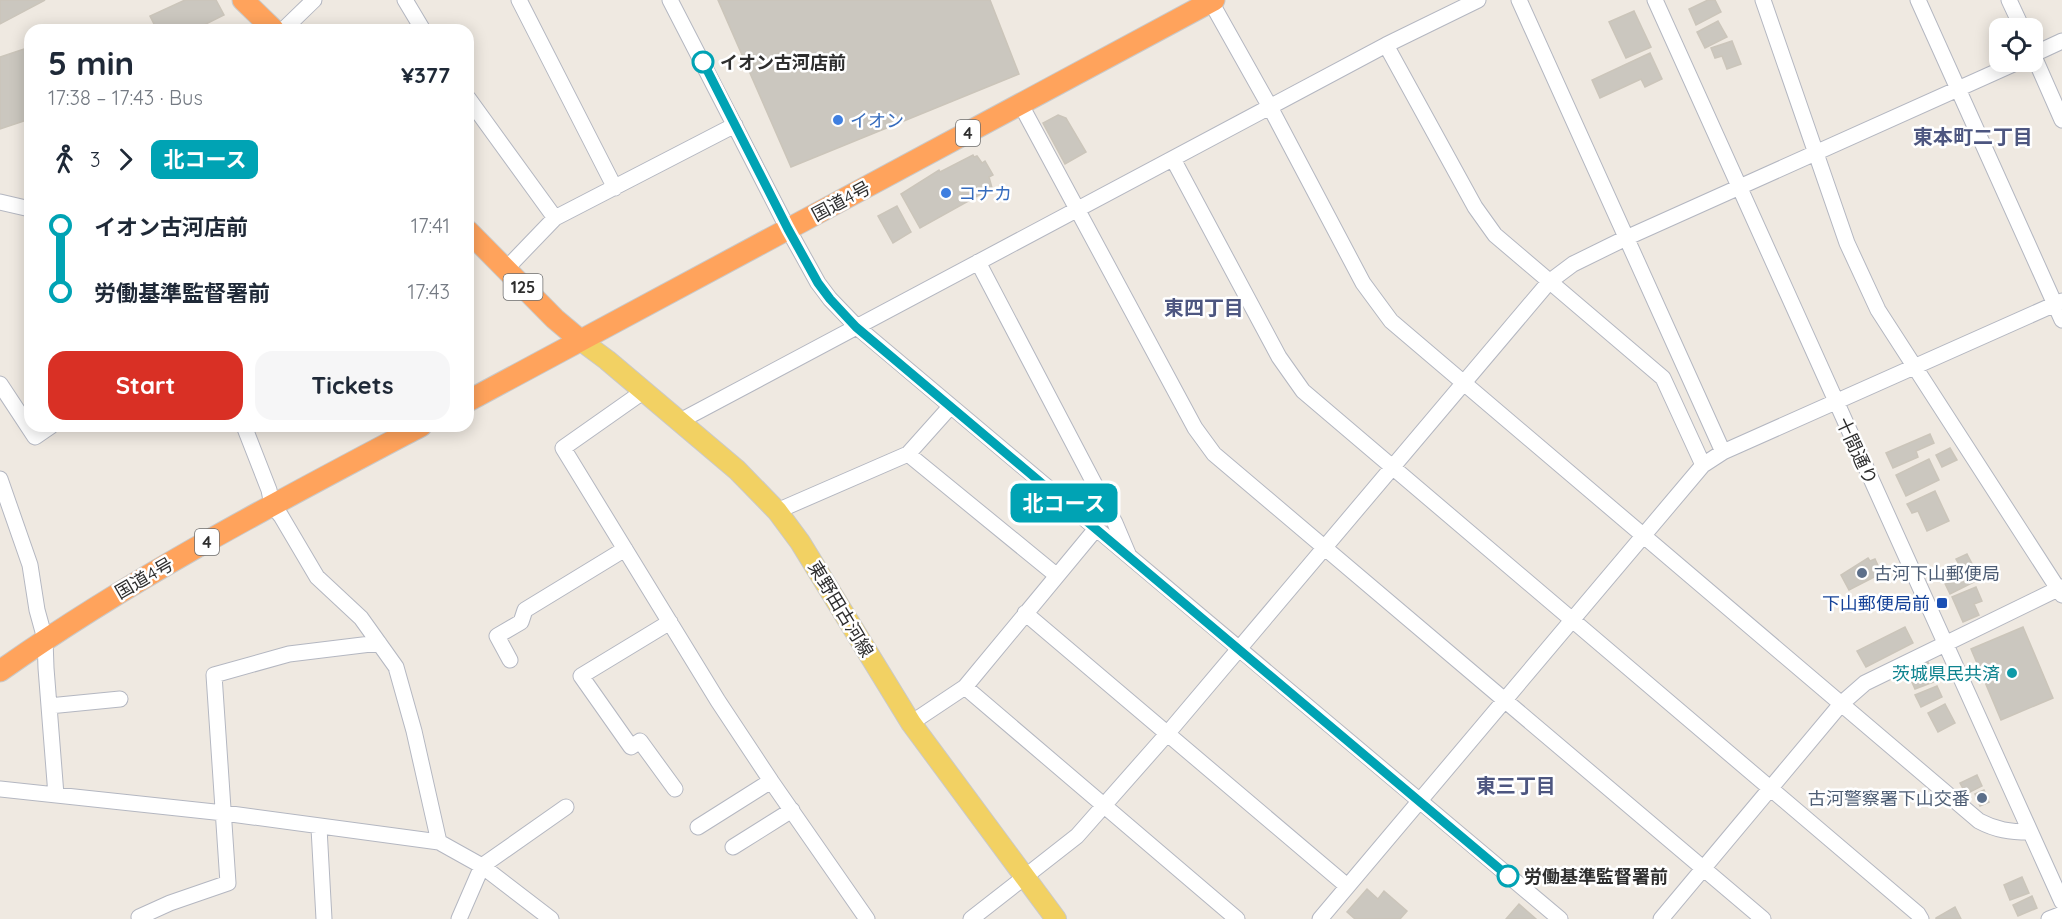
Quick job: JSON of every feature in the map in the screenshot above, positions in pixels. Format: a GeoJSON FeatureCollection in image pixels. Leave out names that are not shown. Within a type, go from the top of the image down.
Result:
{"type":"FeatureCollection","features":[{"type":"Feature","properties":{"kind":"highway"},"geometry":{"type":"LineString","coordinates":[[243,0],[268,24]]}},
{"type":"Feature","properties":{"kind":"highway","name":"国道4号"},"geometry":{"type":"LineString","coordinates":[[474,397],[1212,1]]}},
{"type":"Feature","properties":{"kind":"highway","name":"125"},"geometry":{"type":"LineString","coordinates":[[474,237],[555,319],[580,340]]}},
{"type":"Feature","properties":{"kind":"highway","name":"国道4号"},"geometry":{"type":"LineString","coordinates":[[0,671],[45,639],[135,582],[272,505],[410,432]]}},
{"type":"Feature","properties":{"kind":"main road","name":"東野田古河線"},"geometry":{"type":"LineString","coordinates":[[580,340],[737,470],[777,511],[800,542],[911,723],[1056,919]]}},
{"type":"Feature","properties":{"kind":"street"},"geometry":{"type":"LineString","coordinates":[[289,24],[314,0]]}},
{"type":"Feature","properties":{"kind":"street"},"geometry":{"type":"LineString","coordinates":[[405,0],[419,24]]}},
{"type":"Feature","properties":{"kind":"street"},"geometry":{"type":"LineString","coordinates":[[519,0],[615,188]]}},
{"type":"Feature","properties":{"kind":"street"},"geometry":{"type":"LineString","coordinates":[[670,0],[788,229],[830,299],[856,327],[1560,919]]}},
{"type":"Feature","properties":{"kind":"street"},"geometry":{"type":"LineString","coordinates":[[680,421],[1386,45],[1478,0]]}},
{"type":"Feature","properties":{"kind":"street"},"geometry":{"type":"LineString","coordinates":[[1519,0],[1723,452]]}},
{"type":"Feature","properties":{"kind":"street","name":"十間通り"},"geometry":{"type":"LineString","coordinates":[[1655,0],[2062,902]]}},
{"type":"Feature","properties":{"kind":"street"},"geometry":{"type":"LineString","coordinates":[[1661,919],[1841,704],[1864,683],[2061,590],[1878,310],[1847,243],[1763,0]]}},
{"type":"Feature","properties":{"kind":"street"},"geometry":{"type":"LineString","coordinates":[[1918,0],[2059,303],[2062,320]]}},
{"type":"Feature","properties":{"kind":"street"},"geometry":{"type":"LineString","coordinates":[[2009,0],[2017,18]]}},
{"type":"Feature","properties":{"kind":"street"},"geometry":{"type":"LineString","coordinates":[[1212,1],[1363,283],[1391,321],[1979,821],[1992,828],[2010,832],[2029,832]]}},
{"type":"Feature","properties":{"kind":"street"},"geometry":{"type":"LineString","coordinates":[[2043,50],[2062,41]]}},
{"type":"Feature","properties":{"kind":"street"},"geometry":{"type":"LineString","coordinates":[[1386,45],[1475,207],[1495,235],[1663,378],[1703,465]]}},
{"type":"Feature","properties":{"kind":"street"},"geometry":{"type":"LineString","coordinates":[[971,919],[1077,836],[1167,734],[1550,282],[1573,264],[1626,238],[1995,72]]}},
{"type":"Feature","properties":{"kind":"street"},"geometry":{"type":"LineString","coordinates":[[2041,72],[2062,120]]}},
{"type":"Feature","properties":{"kind":"street"},"geometry":{"type":"LineString","coordinates":[[1021,105],[1195,428],[1214,454],[1763,919]]}},
{"type":"Feature","properties":{"kind":"street"},"geometry":{"type":"LineString","coordinates":[[474,106],[555,218]]}},
{"type":"Feature","properties":{"kind":"street"},"geometry":{"type":"LineString","coordinates":[[505,270],[555,218],[735,125]]}},
{"type":"Feature","properties":{"kind":"street"},"geometry":{"type":"LineString","coordinates":[[1173,159],[1279,357],[1303,391],[1772,788],[1921,919]]}},
{"type":"Feature","properties":{"kind":"street"},"geometry":{"type":"LineString","coordinates":[[0,202],[24,208]]}},
{"type":"Feature","properties":{"kind":"street"},"geometry":{"type":"LineString","coordinates":[[978,262],[1115,523],[1130,559]]}},
{"type":"Feature","properties":{"kind":"street"},"geometry":{"type":"LineString","coordinates":[[1320,919],[1703,465],[1723,452],[2059,303]]}},
{"type":"Feature","properties":{"kind":"street"},"geometry":{"type":"LineString","coordinates":[[0,384],[24,420]]}},
{"type":"Feature","properties":{"kind":"street"},"geometry":{"type":"LineString","coordinates":[[644,391],[563,448],[718,701],[867,919]]}},
{"type":"Feature","properties":{"kind":"street"},"geometry":{"type":"LineString","coordinates":[[777,511],[908,454],[950,406]]}},
{"type":"Feature","properties":{"kind":"street"},"geometry":{"type":"LineString","coordinates":[[246,432],[269,490],[272,505],[281,516],[317,578],[361,618],[396,667],[414,731],[439,842]]}},
{"type":"Feature","properties":{"kind":"street"},"geometry":{"type":"LineString","coordinates":[[908,454],[1056,575]]}},
{"type":"Feature","properties":{"kind":"street"},"geometry":{"type":"LineString","coordinates":[[0,479],[30,565],[37,610],[45,639],[56,795]]}},
{"type":"Feature","properties":{"kind":"street"},"geometry":{"type":"LineString","coordinates":[[911,723],[964,687],[1095,530]]}},
{"type":"Feature","properties":{"kind":"street"},"geometry":{"type":"LineString","coordinates":[[510,660],[497,636],[521,622],[525,610],[625,549]]}},
{"type":"Feature","properties":{"kind":"street"},"geometry":{"type":"LineString","coordinates":[[1025,613],[1347,886]]}},
{"type":"Feature","properties":{"kind":"street"},"geometry":{"type":"LineString","coordinates":[[670,622],[580,676],[631,747],[640,741],[675,789]]}},
{"type":"Feature","properties":{"kind":"street"},"geometry":{"type":"LineString","coordinates":[[139,917],[170,903],[228,883],[214,675],[289,654],[379,643]]}},
{"type":"Feature","properties":{"kind":"street"},"geometry":{"type":"LineString","coordinates":[[964,687],[1238,919]]}},
{"type":"Feature","properties":{"kind":"street"},"geometry":{"type":"LineString","coordinates":[[49,706],[120,699]]}},
{"type":"Feature","properties":{"kind":"street"},"geometry":{"type":"LineString","coordinates":[[698,827],[771,781]]}},
{"type":"Feature","properties":{"kind":"street"},"geometry":{"type":"LineString","coordinates":[[0,789],[224,813],[319,828],[439,842],[482,866],[551,919]]}},
{"type":"Feature","properties":{"kind":"street"},"geometry":{"type":"LineString","coordinates":[[459,919],[482,866],[566,807]]}},
{"type":"Feature","properties":{"kind":"street"},"geometry":{"type":"LineString","coordinates":[[734,847],[792,810]]}},
{"type":"Feature","properties":{"kind":"street"},"geometry":{"type":"LineString","coordinates":[[319,828],[324,919]]}},
{"type":"Feature","properties":{"kind":"street"},"geometry":{"type":"LineString","coordinates":[[2049,919],[2062,914]]}},
{"type":"Feature","properties":{"kind":"building"},"geometry":{"type":"Polygon","coordinates":[[[0,0],[45,0],[0,24],[0,0]]]}},
{"type":"Feature","properties":{"kind":"building"},"geometry":{"type":"Polygon","coordinates":[[[185,0],[216,0],[224,15],[206,24],[154,24],[150,16],[185,0]]]}},
{"type":"Feature","properties":{"kind":"building","name":"イオン"},"geometry":{"type":"Polygon","coordinates":[[[718,0],[990,0],[1019,74],[791,167],[718,0]]]}},
{"type":"Feature","properties":{"kind":"building"},"geometry":{"type":"Polygon","coordinates":[[[1708,0],[1715,0],[1721,12],[1696,25],[1689,9],[1708,0]]]}},
{"type":"Feature","properties":{"kind":"building"},"geometry":{"type":"Polygon","coordinates":[[[1634,11],[1651,47],[1626,58],[1609,22],[1634,11]]]}},
{"type":"Feature","properties":{"kind":"building"},"geometry":{"type":"Polygon","coordinates":[[[1718,21],[1727,37],[1705,48],[1697,32],[1718,21]]]}},
{"type":"Feature","properties":{"kind":"building"},"geometry":{"type":"Polygon","coordinates":[[[1732,41],[1741,64],[1727,69],[1722,56],[1715,58],[1711,48],[1732,41]]]}},
{"type":"Feature","properties":{"kind":"building"},"geometry":{"type":"Polygon","coordinates":[[[24,49],[24,121],[0,129],[0,57],[24,49]]]}},
{"type":"Feature","properties":{"kind":"building"},"geometry":{"type":"Polygon","coordinates":[[[1650,53],[1662,79],[1645,87],[1641,79],[1600,98],[1592,80],[1650,53]]]}},
{"type":"Feature","properties":{"kind":"building"},"geometry":{"type":"Polygon","coordinates":[[[1058,115],[1066,118],[1086,152],[1065,164],[1043,123],[1058,115]]]}},
{"type":"Feature","properties":{"kind":"building"},"geometry":{"type":"Polygon","coordinates":[[[973,155],[977,156],[982,163],[985,161],[993,175],[989,177],[992,188],[920,228],[901,194],[939,170],[940,172],[973,155]]]}},
{"type":"Feature","properties":{"kind":"building"},"geometry":{"type":"Polygon","coordinates":[[[897,206],[911,232],[893,243],[878,216],[897,206]]]}},
{"type":"Feature","properties":{"kind":"building"},"geometry":{"type":"Polygon","coordinates":[[[1930,434],[1934,443],[1916,451],[1918,457],[1893,468],[1886,453],[1930,434]]]}},
{"type":"Feature","properties":{"kind":"building"},"geometry":{"type":"Polygon","coordinates":[[[1950,448],[1957,460],[1942,467],[1936,455],[1950,448]]]}},
{"type":"Feature","properties":{"kind":"building"},"geometry":{"type":"Polygon","coordinates":[[[1929,459],[1939,480],[1906,496],[1896,475],[1929,459]]]}},
{"type":"Feature","properties":{"kind":"building"},"geometry":{"type":"Polygon","coordinates":[[[1935,491],[1949,521],[1927,531],[1918,511],[1912,513],[1907,504],[1935,491]]]}},
{"type":"Feature","properties":{"kind":"building"},"geometry":{"type":"Polygon","coordinates":[[[1967,554],[1980,579],[1950,594],[1941,575],[1960,566],[1956,559],[1967,554]]]}},
{"type":"Feature","properties":{"kind":"building"},"geometry":{"type":"Polygon","coordinates":[[[1868,558],[1870,561],[1875,559],[1880,570],[1884,572],[1849,590],[1841,575],[1868,558]]]}},
{"type":"Feature","properties":{"kind":"building"},"geometry":{"type":"Polygon","coordinates":[[[1976,587],[1982,601],[1974,604],[1979,615],[1963,622],[1952,597],[1976,587]]]}},
{"type":"Feature","properties":{"kind":"building"},"geometry":{"type":"Polygon","coordinates":[[[1905,627],[1913,643],[1866,667],[1857,651],[1905,627]]]}},
{"type":"Feature","properties":{"kind":"building","name":"茨城県民共済"},"geometry":{"type":"Polygon","coordinates":[[[2023,627],[2053,698],[2001,720],[1971,649],[2023,627]]]}},
{"type":"Feature","properties":{"kind":"building"},"geometry":{"type":"Polygon","coordinates":[[[1928,662],[1936,681],[1915,689],[1907,671],[1928,662]]]}},
{"type":"Feature","properties":{"kind":"building"},"geometry":{"type":"Polygon","coordinates":[[[1937,686],[1942,697],[1921,707],[1915,695],[1937,686]]]}},
{"type":"Feature","properties":{"kind":"building"},"geometry":{"type":"Polygon","coordinates":[[[1945,704],[1955,723],[1938,732],[1928,713],[1945,704]]]}},
{"type":"Feature","properties":{"kind":"building"},"geometry":{"type":"Polygon","coordinates":[[[1977,775],[1982,786],[1966,794],[1960,783],[1977,775]]]}},
{"type":"Feature","properties":{"kind":"building","name":"古河警察署下山交番"},"geometry":{"type":"Polygon","coordinates":[[[1984,790],[1989,802],[1980,806],[1975,794],[1984,790]]]}},
{"type":"Feature","properties":{"kind":"building"},"geometry":{"type":"Polygon","coordinates":[[[2022,877],[2029,893],[2010,900],[2004,885],[2022,877]]]}},
{"type":"Feature","properties":{"kind":"building"},"geometry":{"type":"Polygon","coordinates":[[[1367,889],[1378,899],[1384,891],[1407,911],[1400,919],[1355,919],[1347,912],[1367,889]]]}},
{"type":"Feature","properties":{"kind":"building"},"geometry":{"type":"Polygon","coordinates":[[[2032,896],[2037,908],[2018,916],[2013,905],[2032,896]]]}},
{"type":"Feature","properties":{"kind":"building"},"geometry":{"type":"Polygon","coordinates":[[[1519,904],[1536,919],[1506,919],[1519,904]]]}},
{"type":"Feature","properties":{"kind":"building"},"geometry":{"type":"Polygon","coordinates":[[[1955,907],[1961,919],[1936,919],[1936,918],[1955,907]]]}},
{"type":"Feature","properties":{"kind":"bus line","name":"北コース"},"geometry":{"type":"LineString","coordinates":[[703,62],[818,283],[856,327],[1508,876]]}},
{"type":"Feature","properties":{"kind":"place","name":"イオン古河店前"},"geometry":{"type":"Point","coordinates":[703,62]}},
{"type":"Feature","properties":{"kind":"place","name":"イオン"},"geometry":{"type":"Point","coordinates":[838,120]}},
{"type":"Feature","properties":{"kind":"place","name":"コナカ"},"geometry":{"type":"Point","coordinates":[946,193]}},
{"type":"Feature","properties":{"kind":"place","name":"古河下山郵便局"},"geometry":{"type":"Point","coordinates":[1862,573]}},
{"type":"Feature","properties":{"kind":"place","name":"下山郵便局前"},"geometry":{"type":"Point","coordinates":[1942,603]}},
{"type":"Feature","properties":{"kind":"place","name":"茨城県民共済"},"geometry":{"type":"Point","coordinates":[2012,673]}},
{"type":"Feature","properties":{"kind":"place","name":"古河警察署下山交番"},"geometry":{"type":"Point","coordinates":[1982,798]}},
{"type":"Feature","properties":{"kind":"place","name":"労働基準監督署前"},"geometry":{"type":"Point","coordinates":[1508,876]}},
{"type":"Feature","properties":{"kind":"district","name":"東本町二丁目"},"geometry":{"type":"Point","coordinates":[1973,136]}},
{"type":"Feature","properties":{"kind":"district","name":"東四丁目"},"geometry":{"type":"Point","coordinates":[1204,307]}},
{"type":"Feature","properties":{"kind":"district","name":"東三丁目"},"geometry":{"type":"Point","coordinates":[1516,785]}}]}
